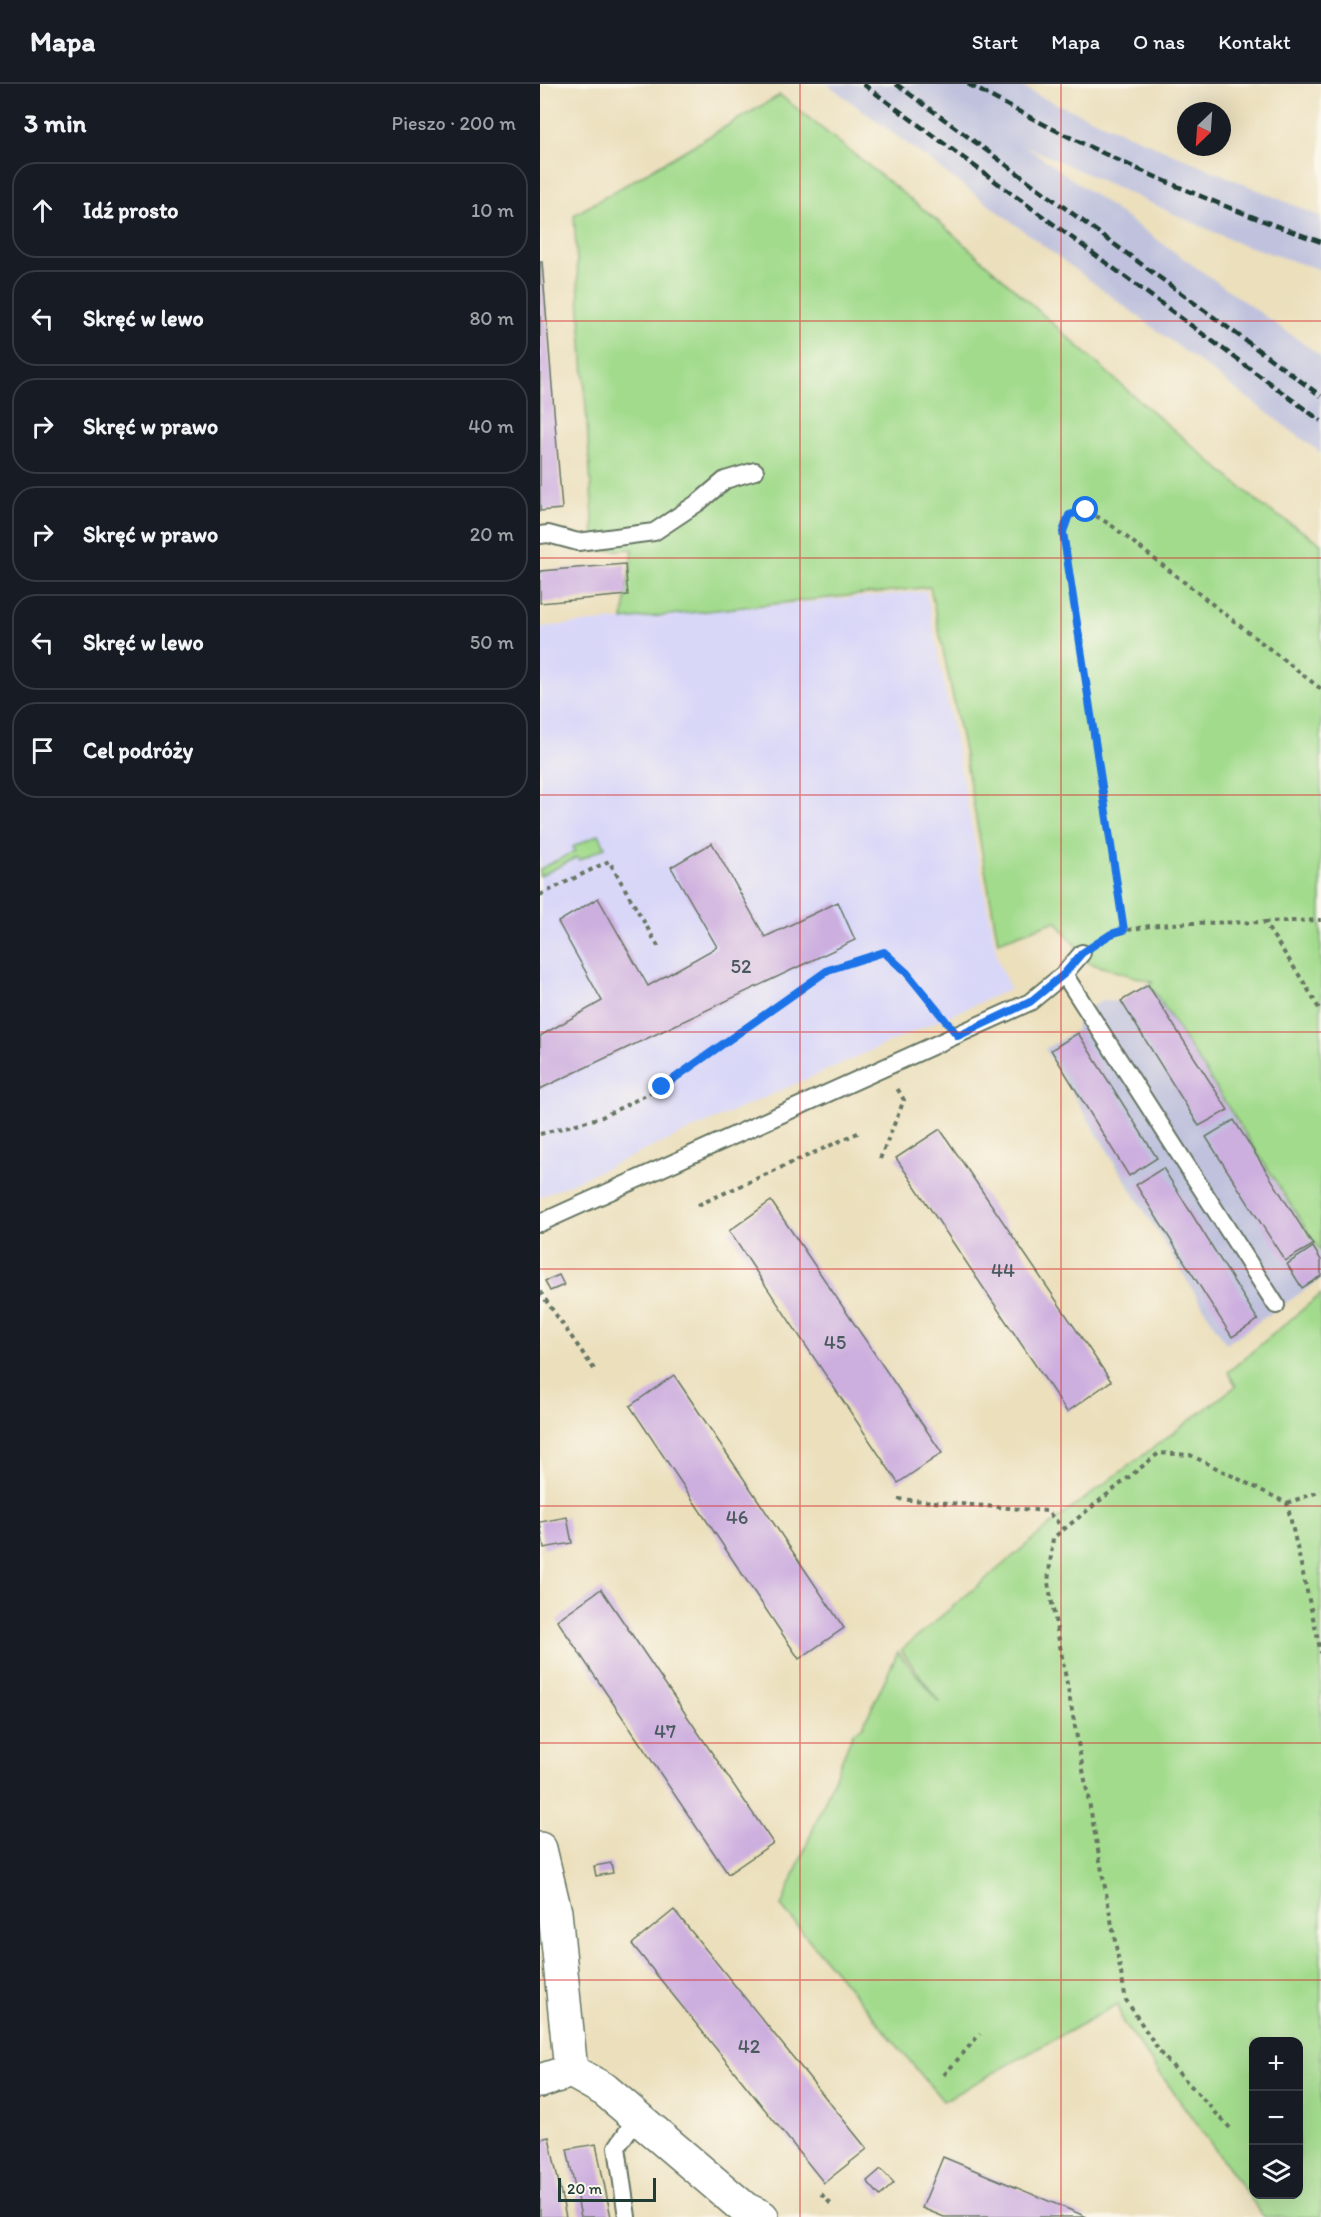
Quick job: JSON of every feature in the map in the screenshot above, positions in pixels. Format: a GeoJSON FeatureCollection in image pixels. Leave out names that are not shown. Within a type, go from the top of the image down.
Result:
{"type":"FeatureCollection","features":[{"type":"Feature","properties":{"kind":"street"},"geometry":{"type":"LineString","coordinates":[[540,1849],[555,1912],[571,2071]]}},
{"type":"Feature","properties":{"kind":"street"},"geometry":{"type":"LineString","coordinates":[[540,2081],[571,2071],[605,2090],[745,2209],[762,2217]]}},
{"type":"Feature","properties":{"kind":"lane"},"geometry":{"type":"LineString","coordinates":[[540,535],[548,534],[578,542],[654,532],[699,502],[725,480],[755,471]]}},
{"type":"Feature","properties":{"kind":"lane"},"geometry":{"type":"LineString","coordinates":[[540,1223],[1030,1002],[1064,974],[1082,953]]}},
{"type":"Feature","properties":{"kind":"lane"},"geometry":{"type":"LineString","coordinates":[[1064,974],[1276,1305]]}},
{"type":"Feature","properties":{"kind":"lane"},"geometry":{"type":"LineString","coordinates":[[627,2217],[617,2147],[637,2117]]}},
{"type":"Feature","properties":{"kind":"path"},"geometry":{"type":"LineString","coordinates":[[1124,930],[1063,532],[1069,515],[1086,510],[1111,525],[1321,689]]}},
{"type":"Feature","properties":{"kind":"path"},"geometry":{"type":"LineString","coordinates":[[540,895],[609,861],[658,948]]}},
{"type":"Feature","properties":{"kind":"path"},"geometry":{"type":"LineString","coordinates":[[1082,953],[1111,934],[1154,925],[1321,920]]}},
{"type":"Feature","properties":{"kind":"path"},"geometry":{"type":"LineString","coordinates":[[1264,922],[1321,1012]]}},
{"type":"Feature","properties":{"kind":"path"},"geometry":{"type":"LineString","coordinates":[[540,1134],[602,1117],[662,1087],[828,970],[884,952],[907,973],[958,1036]]}},
{"type":"Feature","properties":{"kind":"path"},"geometry":{"type":"LineString","coordinates":[[880,1159],[903,1100],[896,1084]]}},
{"type":"Feature","properties":{"kind":"path"},"geometry":{"type":"LineString","coordinates":[[698,1205],[860,1132]]}},
{"type":"Feature","properties":{"kind":"path"},"geometry":{"type":"LineString","coordinates":[[540,1292],[594,1369]]}},
{"type":"Feature","properties":{"kind":"path"},"geometry":{"type":"LineString","coordinates":[[1230,2128],[1162,2055],[1126,2000],[1048,1582],[1053,1538],[1159,1453],[1190,1455],[1287,1503],[1321,1491]]}},
{"type":"Feature","properties":{"kind":"path"},"geometry":{"type":"LineString","coordinates":[[898,1499],[1047,1510],[1064,1529]]}},
{"type":"Feature","properties":{"kind":"path"},"geometry":{"type":"LineString","coordinates":[[1287,1503],[1321,1653]]}},
{"type":"Feature","properties":{"kind":"path"},"geometry":{"type":"LineString","coordinates":[[944,2075],[980,2034]]}},
{"type":"Feature","properties":{"kind":"path"},"geometry":{"type":"LineString","coordinates":[[821,2194],[833,2206]]}},
{"type":"Feature","properties":{"kind":"shaded area"},"geometry":{"type":"Polygon","coordinates":[[[827,84],[1017,84],[1041,97],[1321,217],[1321,270],[1238,243],[1024,145],[1321,356],[1321,453],[827,84]]]}},
{"type":"Feature","properties":{"kind":"shaded area"},"geometry":{"type":"Polygon","coordinates":[[[926,591],[998,961],[1010,989],[540,1197],[540,627],[926,591]]]}},
{"type":"Feature","properties":{"kind":"shaded area"},"geometry":{"type":"Polygon","coordinates":[[[1148,983],[1321,1255],[1321,1279],[1226,1344],[1045,1049],[1075,1031],[1080,1014],[1102,1000],[1119,1002],[1148,983]]]}},
{"type":"Feature","properties":{"kind":"green space"},"geometry":{"type":"Polygon","coordinates":[[[780,95],[944,226],[1128,391],[1264,507],[1321,543],[1321,1252],[1150,985],[1153,982],[1089,963],[1056,921],[998,942],[964,751],[930,587],[623,620],[633,549],[595,551],[574,215],[780,95]]]}},
{"type":"Feature","properties":{"kind":"green space"},"geometry":{"type":"Polygon","coordinates":[[[599,834],[605,847],[580,860],[577,857],[540,876],[540,869],[575,851],[573,847],[599,834]]]}},
{"type":"Feature","properties":{"kind":"green space"},"geometry":{"type":"Polygon","coordinates":[[[1321,1294],[1321,2217],[1264,2217],[1251,2199],[1303,2199],[1303,2037],[1249,2037],[1249,2196],[1122,2021],[1118,2004],[943,2101],[781,1906],[853,1733],[863,1726],[898,1652],[940,1703],[901,1650],[1056,1520],[1236,1386],[1228,1372],[1321,1294]]]}},
{"type":"Feature","properties":{"kind":"building"},"geometry":{"type":"Polygon","coordinates":[[[540,262],[542,262],[562,509],[540,511],[540,262]]]}},
{"type":"Feature","properties":{"kind":"building"},"geometry":{"type":"Polygon","coordinates":[[[625,564],[628,595],[540,603],[540,571],[625,564]]]}},
{"type":"Feature","properties":{"kind":"building"},"geometry":{"type":"Polygon","coordinates":[[[712,843],[765,937],[838,902],[855,940],[540,1089],[540,1036],[602,1001],[558,922],[598,898],[648,986],[717,947],[671,867],[712,843]]]}},
{"type":"Feature","properties":{"kind":"building"},"geometry":{"type":"Polygon","coordinates":[[[1148,985],[1228,1110],[1199,1126],[1121,1001],[1148,985]]]}},
{"type":"Feature","properties":{"kind":"building"},"geometry":{"type":"Polygon","coordinates":[[[1078,1033],[1157,1158],[1129,1176],[1051,1050],[1078,1033]]]}},
{"type":"Feature","properties":{"kind":"building"},"geometry":{"type":"Polygon","coordinates":[[[1234,1120],[1313,1245],[1285,1261],[1206,1137],[1234,1120]]]}},
{"type":"Feature","properties":{"kind":"building"},"geometry":{"type":"Polygon","coordinates":[[[940,1129],[1111,1381],[1067,1412],[896,1158],[940,1129]]]}},
{"type":"Feature","properties":{"kind":"building"},"geometry":{"type":"Polygon","coordinates":[[[1163,1168],[1258,1320],[1232,1337],[1136,1185],[1163,1168]]]}},
{"type":"Feature","properties":{"kind":"building"},"geometry":{"type":"Polygon","coordinates":[[[771,1201],[942,1453],[898,1483],[729,1231],[771,1201]]]}},
{"type":"Feature","properties":{"kind":"building"},"geometry":{"type":"Polygon","coordinates":[[[1313,1247],[1321,1260],[1321,1276],[1302,1288],[1287,1264],[1313,1247]]]}},
{"type":"Feature","properties":{"kind":"building"},"geometry":{"type":"Polygon","coordinates":[[[559,1275],[564,1285],[550,1291],[545,1281],[559,1275]]]}},
{"type":"Feature","properties":{"kind":"building"},"geometry":{"type":"Polygon","coordinates":[[[674,1375],[844,1628],[799,1659],[630,1406],[674,1375]]]}},
{"type":"Feature","properties":{"kind":"building"},"geometry":{"type":"Polygon","coordinates":[[[567,1517],[572,1543],[544,1548],[540,1522],[567,1517]]]}},
{"type":"Feature","properties":{"kind":"building"},"geometry":{"type":"Polygon","coordinates":[[[601,1589],[773,1843],[728,1874],[557,1620],[601,1589]]]}},
{"type":"Feature","properties":{"kind":"building"},"geometry":{"type":"Polygon","coordinates":[[[611,1863],[613,1873],[596,1876],[594,1866],[611,1863]]]}},
{"type":"Feature","properties":{"kind":"building"},"geometry":{"type":"Polygon","coordinates":[[[674,1910],[867,2149],[824,2183],[632,1944],[674,1910]]]}},
{"type":"Feature","properties":{"kind":"building"},"geometry":{"type":"Polygon","coordinates":[[[549,2137],[566,2217],[540,2217],[540,2139],[549,2137]]]}},
{"type":"Feature","properties":{"kind":"building"},"geometry":{"type":"Polygon","coordinates":[[[596,2144],[611,2217],[581,2217],[567,2149],[596,2144]]]}},
{"type":"Feature","properties":{"kind":"building"},"geometry":{"type":"Polygon","coordinates":[[[943,2157],[1087,2217],[944,2217],[922,2208],[943,2157]]]}},
{"type":"Feature","properties":{"kind":"building"},"geometry":{"type":"Polygon","coordinates":[[[881,2169],[894,2183],[880,2196],[867,2181],[881,2169]]]}},
{"type":"Feature","properties":{"kind":"railway"},"geometry":{"type":"LineString","coordinates":[[863,84],[1321,421]]}},
{"type":"Feature","properties":{"kind":"railway"},"geometry":{"type":"LineString","coordinates":[[896,84],[1321,396]]}},
{"type":"Feature","properties":{"kind":"railway"},"geometry":{"type":"LineString","coordinates":[[968,84],[1054,129],[1185,190],[1321,242]]}},
{"type":"Feature","properties":{"kind":"route"},"geometry":{"type":"LineString","coordinates":[[662,1087],[828,970],[884,952],[907,973],[958,1036],[1030,1002],[1064,974],[1082,953],[1111,934],[1124,930],[1063,532],[1069,515],[1086,510]]}}]}
